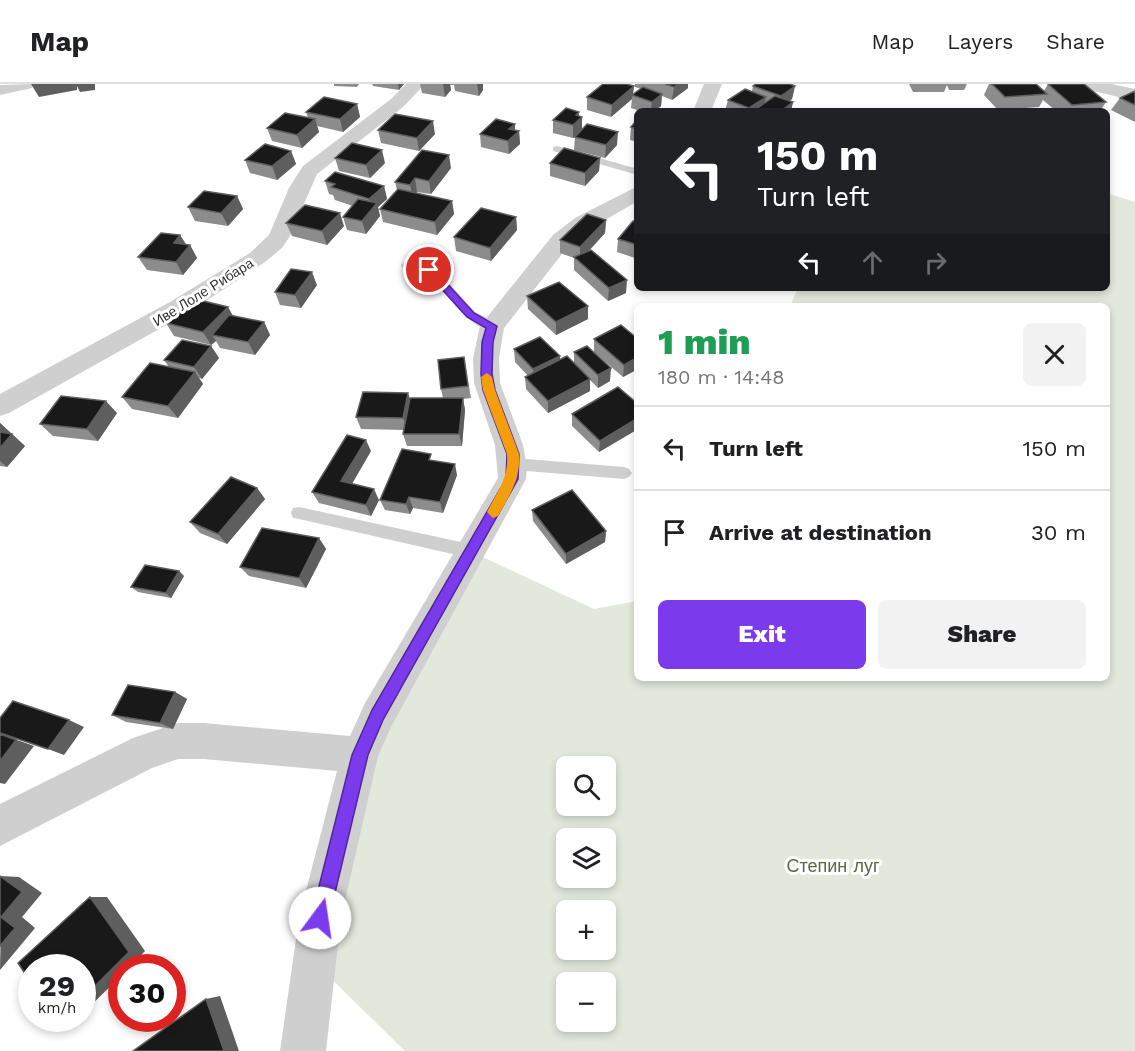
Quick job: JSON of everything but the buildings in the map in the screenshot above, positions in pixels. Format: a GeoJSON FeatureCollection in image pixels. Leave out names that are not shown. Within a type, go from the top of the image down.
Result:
{"type":"FeatureCollection","features":[{"type":"Feature","properties":{"kind":"street"},"geometry":{"type":"LineString","coordinates":[[0,90],[26,84]]}},
{"type":"Feature","properties":{"kind":"street","name":"Иве Лоле Рибара"},"geometry":{"type":"LineString","coordinates":[[0,406],[34,385],[164,317],[265,252],[277,240],[300,184],[310,170],[397,103],[416,84]]}},
{"type":"Feature","properties":{"kind":"street"},"geometry":{"type":"LineString","coordinates":[[703,108],[713,84]]}},
{"type":"Feature","properties":{"kind":"street"},"geometry":{"type":"LineString","coordinates":[[1087,84],[1135,95]]}},
{"type":"Feature","properties":{"kind":"street"},"geometry":{"type":"LineString","coordinates":[[303,1051],[320,918],[360,755],[378,715],[512,479],[513,454],[489,390],[486,359],[492,326],[561,240],[583,223],[634,194]]}},
{"type":"Feature","properties":{"kind":"street"},"geometry":{"type":"LineString","coordinates":[[0,826],[44,801],[146,751],[178,741],[204,741],[360,755]]}},
{"type":"Feature","properties":{"kind":"lane"},"geometry":{"type":"LineString","coordinates":[[557,149],[634,171]]}},
{"type":"Feature","properties":{"kind":"lane"},"geometry":{"type":"LineString","coordinates":[[407,265],[428,267],[471,315],[492,326]]}},
{"type":"Feature","properties":{"kind":"lane"},"geometry":{"type":"LineString","coordinates":[[514,464],[624,473]]}},
{"type":"Feature","properties":{"kind":"lane"},"geometry":{"type":"LineString","coordinates":[[299,513],[470,551]]}},
{"type":"Feature","properties":{"kind":"green space","name":"Степин луг"},"geometry":{"type":"Polygon","coordinates":[[[1110,194],[1135,202],[1135,1051],[405,1051],[314,962],[378,715],[470,551],[594,609],[634,602],[634,681],[1110,681],[1110,303],[791,303],[797,291],[1110,291],[1110,194]]]}},
{"type":"Feature","properties":{"kind":"slow traffic"},"geometry":{"type":"LineString","coordinates":[[487,377],[489,390],[513,454],[514,464],[512,479],[493,512]]}},
{"type":"Feature","properties":{"kind":"route"},"geometry":{"type":"LineString","coordinates":[[320,918],[360,755],[378,715],[512,479],[513,454],[489,390],[486,374],[487,342],[492,326],[471,315],[429,270]]}}]}
